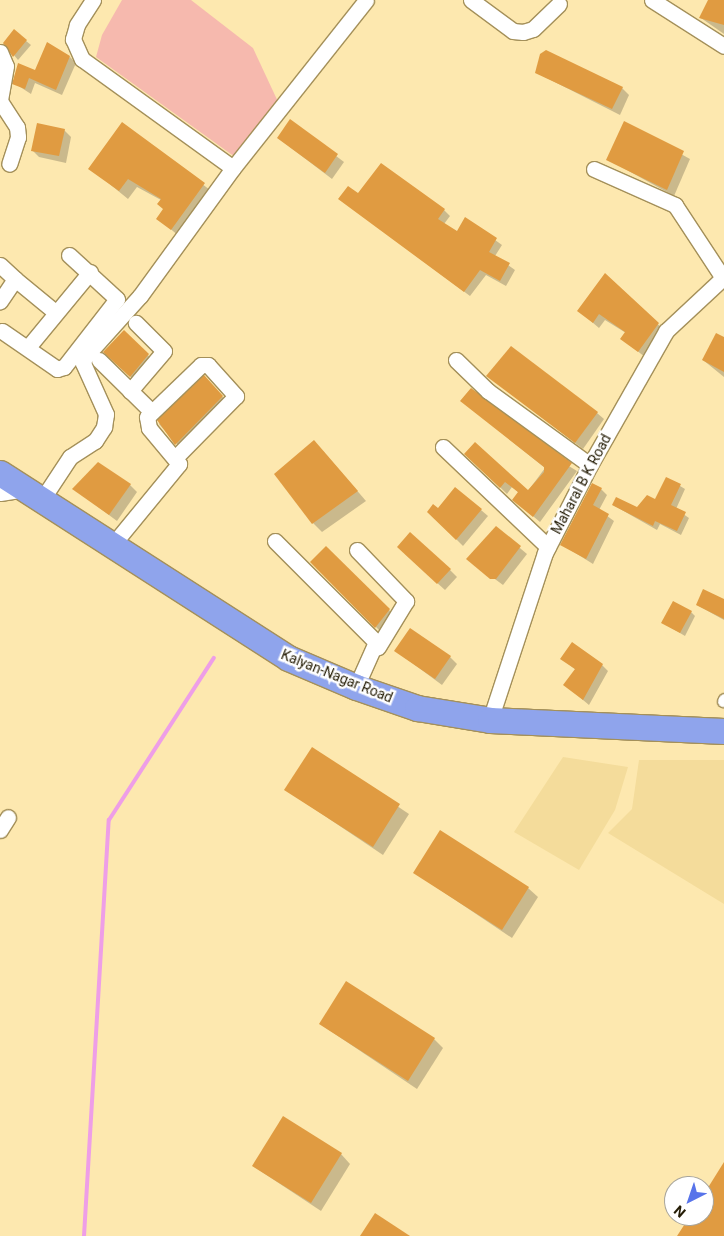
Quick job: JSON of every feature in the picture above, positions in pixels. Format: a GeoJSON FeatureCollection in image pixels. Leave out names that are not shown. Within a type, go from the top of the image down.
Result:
{"type":"FeatureCollection","features":[{"type":"Feature","properties":{"kind":"highway","name":"Kalyan-Nagar Road"},"geometry":{"type":"LineString","coordinates":[[0,473],[22,494],[288,658],[356,687],[417,708],[490,720],[724,731]]}},
{"type":"Feature","properties":{"kind":"street"},"geometry":{"type":"LineString","coordinates":[[93,0],[77,25],[73,39],[82,59],[233,168]]}},
{"type":"Feature","properties":{"kind":"street"},"geometry":{"type":"LineString","coordinates":[[22,494],[95,441],[104,427],[106,414],[83,363],[85,357],[140,296],[233,168],[366,0]]}},
{"type":"Feature","properties":{"kind":"street"},"geometry":{"type":"LineString","coordinates":[[472,0],[513,31],[523,32],[533,29],[559,4]]}},
{"type":"Feature","properties":{"kind":"street"},"geometry":{"type":"LineString","coordinates":[[652,0],[724,46]]}},
{"type":"Feature","properties":{"kind":"street"},"geometry":{"type":"LineString","coordinates":[[0,52],[6,66],[0,101],[17,127],[18,137],[9,164]]}},
{"type":"Feature","properties":{"kind":"street"},"geometry":{"type":"LineString","coordinates":[[594,169],[674,205],[723,278]]}},
{"type":"Feature","properties":{"kind":"street"},"geometry":{"type":"LineString","coordinates":[[1,329],[61,369],[114,308],[116,295],[69,255]]}},
{"type":"Feature","properties":{"kind":"street"},"geometry":{"type":"LineString","coordinates":[[0,264],[15,279],[56,312]]}},
{"type":"Feature","properties":{"kind":"street"},"geometry":{"type":"LineString","coordinates":[[29,346],[90,272]]}},
{"type":"Feature","properties":{"kind":"street","name":"Maharal B K Road"},"geometry":{"type":"LineString","coordinates":[[490,720],[548,546],[590,465],[666,331],[723,278]]}},
{"type":"Feature","properties":{"kind":"street"},"geometry":{"type":"LineString","coordinates":[[0,300],[15,279]]}},
{"type":"Feature","properties":{"kind":"street"},"geometry":{"type":"LineString","coordinates":[[130,391],[164,352],[136,323]]}},
{"type":"Feature","properties":{"kind":"street"},"geometry":{"type":"LineString","coordinates":[[99,360],[152,412]]}},
{"type":"Feature","properties":{"kind":"street"},"geometry":{"type":"LineString","coordinates":[[456,360],[493,395],[590,465]]}},
{"type":"Feature","properties":{"kind":"street"},"geometry":{"type":"LineString","coordinates":[[110,548],[177,469],[176,457],[146,424],[152,412],[204,364],[236,393],[176,457]]}},
{"type":"Feature","properties":{"kind":"street"},"geometry":{"type":"LineString","coordinates":[[443,447],[548,546]]}},
{"type":"Feature","properties":{"kind":"street"},"geometry":{"type":"LineString","coordinates":[[275,541],[378,647]]}},
{"type":"Feature","properties":{"kind":"street"},"geometry":{"type":"LineString","coordinates":[[356,687],[406,601],[357,550]]}},
{"type":"Feature","properties":{"kind":"shaded area"},"geometry":{"type":"Polygon","coordinates":[[[122,0],[191,0],[253,48],[280,106],[235,157],[96,57],[102,35],[122,0]]]}},
{"type":"Feature","properties":{"kind":"shaded area"},"geometry":{"type":"Polygon","coordinates":[[[563,757],[628,767],[615,810],[579,870],[514,832],[563,757]]]}},
{"type":"Feature","properties":{"kind":"shaded area"},"geometry":{"type":"Polygon","coordinates":[[[639,760],[724,760],[724,904],[608,833],[632,809],[639,760]]]}},
{"type":"Feature","properties":{"kind":"building"},"geometry":{"type":"Polygon","coordinates":[[[708,0],[724,0],[724,25],[699,18],[708,0]]]}},
{"type":"Feature","properties":{"kind":"building"},"geometry":{"type":"Polygon","coordinates":[[[14,29],[27,40],[13,57],[3,43],[14,29]]]}},
{"type":"Feature","properties":{"kind":"building"},"geometry":{"type":"Polygon","coordinates":[[[47,42],[70,56],[56,90],[29,78],[25,89],[12,84],[18,63],[35,70],[47,42]]]}},
{"type":"Feature","properties":{"kind":"building"},"geometry":{"type":"Polygon","coordinates":[[[546,50],[623,87],[612,109],[535,73],[540,54],[546,50]]]}},
{"type":"Feature","properties":{"kind":"building"},"geometry":{"type":"Polygon","coordinates":[[[290,119],[338,154],[325,173],[277,138],[290,119]]]}},
{"type":"Feature","properties":{"kind":"building"},"geometry":{"type":"Polygon","coordinates":[[[624,121],[684,151],[667,190],[606,160],[624,121]]]}},
{"type":"Feature","properties":{"kind":"building"},"geometry":{"type":"Polygon","coordinates":[[[122,122],[205,183],[171,230],[156,219],[163,209],[157,204],[161,199],[128,179],[119,191],[88,169],[122,122]]]}},
{"type":"Feature","properties":{"kind":"building"},"geometry":{"type":"Polygon","coordinates":[[[37,123],[65,129],[59,156],[31,151],[37,123]]]}},
{"type":"Feature","properties":{"kind":"building"},"geometry":{"type":"Polygon","coordinates":[[[381,163],[445,209],[438,219],[457,231],[465,217],[497,238],[489,252],[510,263],[500,281],[480,270],[464,292],[338,199],[348,186],[358,193],[381,163]]]}},
{"type":"Feature","properties":{"kind":"building"},"geometry":{"type":"Polygon","coordinates":[[[605,273],[659,323],[638,352],[620,339],[625,332],[599,314],[593,323],[577,311],[605,273]]]}},
{"type":"Feature","properties":{"kind":"building"},"geometry":{"type":"Polygon","coordinates":[[[124,330],[149,354],[130,377],[103,352],[124,330]]]}},
{"type":"Feature","properties":{"kind":"building"},"geometry":{"type":"Polygon","coordinates":[[[716,333],[724,337],[724,372],[702,360],[716,333]]]}},
{"type":"Feature","properties":{"kind":"building"},"geometry":{"type":"Polygon","coordinates":[[[511,346],[598,412],[575,443],[486,376],[511,346]]]}},
{"type":"Feature","properties":{"kind":"building"},"geometry":{"type":"Polygon","coordinates":[[[204,375],[223,396],[175,445],[157,420],[204,375]]]}},
{"type":"Feature","properties":{"kind":"building"},"geometry":{"type":"Polygon","coordinates":[[[471,388],[572,463],[533,517],[512,500],[518,492],[505,482],[500,488],[464,454],[475,442],[528,490],[544,472],[544,467],[460,401],[471,388]]]}},
{"type":"Feature","properties":{"kind":"building"},"geometry":{"type":"Polygon","coordinates":[[[314,440],[358,491],[312,524],[274,474],[314,440]]]}},
{"type":"Feature","properties":{"kind":"building"},"geometry":{"type":"Polygon","coordinates":[[[98,462],[131,484],[109,515],[72,489],[98,462]]]}},
{"type":"Feature","properties":{"kind":"building"},"geometry":{"type":"Polygon","coordinates":[[[666,477],[681,484],[671,505],[686,512],[677,531],[655,521],[653,526],[612,505],[616,497],[637,507],[647,495],[655,499],[666,477]]]}},
{"type":"Feature","properties":{"kind":"building"},"geometry":{"type":"Polygon","coordinates":[[[592,483],[602,488],[593,505],[609,514],[586,559],[560,545],[592,483]]]}},
{"type":"Feature","properties":{"kind":"building"},"geometry":{"type":"Polygon","coordinates":[[[455,487],[482,509],[456,540],[427,512],[433,504],[438,508],[455,487]]]}},
{"type":"Feature","properties":{"kind":"building"},"geometry":{"type":"Polygon","coordinates":[[[496,526],[521,546],[496,579],[490,579],[466,559],[496,526]]]}},
{"type":"Feature","properties":{"kind":"building"},"geometry":{"type":"Polygon","coordinates":[[[410,532],[451,569],[437,584],[397,547],[410,532]]]}},
{"type":"Feature","properties":{"kind":"building"},"geometry":{"type":"Polygon","coordinates":[[[326,546],[390,609],[375,628],[310,562],[326,546]]]}},
{"type":"Feature","properties":{"kind":"building"},"geometry":{"type":"Polygon","coordinates":[[[703,589],[724,599],[724,619],[696,605],[703,589]]]}},
{"type":"Feature","properties":{"kind":"building"},"geometry":{"type":"Polygon","coordinates":[[[673,601],[692,611],[680,633],[661,623],[673,601]]]}},
{"type":"Feature","properties":{"kind":"building"},"geometry":{"type":"Polygon","coordinates":[[[410,628],[451,656],[435,679],[394,651],[410,628]]]}},
{"type":"Feature","properties":{"kind":"building"},"geometry":{"type":"Polygon","coordinates":[[[572,642],[603,664],[583,700],[563,685],[575,669],[560,659],[572,642]]]}},
{"type":"Feature","properties":{"kind":"building"},"geometry":{"type":"Polygon","coordinates":[[[312,747],[400,804],[373,847],[284,790],[312,747]]]}},
{"type":"Feature","properties":{"kind":"building"},"geometry":{"type":"Polygon","coordinates":[[[440,830],[529,887],[502,930],[413,873],[440,830]]]}},
{"type":"Feature","properties":{"kind":"building"},"geometry":{"type":"Polygon","coordinates":[[[346,981],[435,1038],[408,1081],[319,1024],[346,981]]]}},
{"type":"Feature","properties":{"kind":"building"},"geometry":{"type":"Polygon","coordinates":[[[283,1116],[342,1153],[311,1203],[252,1166],[283,1116]]]}},
{"type":"Feature","properties":{"kind":"building"},"geometry":{"type":"Polygon","coordinates":[[[724,1162],[724,1236],[677,1236],[684,1226],[714,1226],[714,1178],[724,1162]]]}},
{"type":"Feature","properties":{"kind":"building"},"geometry":{"type":"Polygon","coordinates":[[[375,1213],[410,1236],[360,1236],[375,1213]]]}},
{"type":"Feature","properties":{"kind":"waterway"},"geometry":{"type":"LineString","coordinates":[[84,1236],[109,820],[214,658]]}}]}
